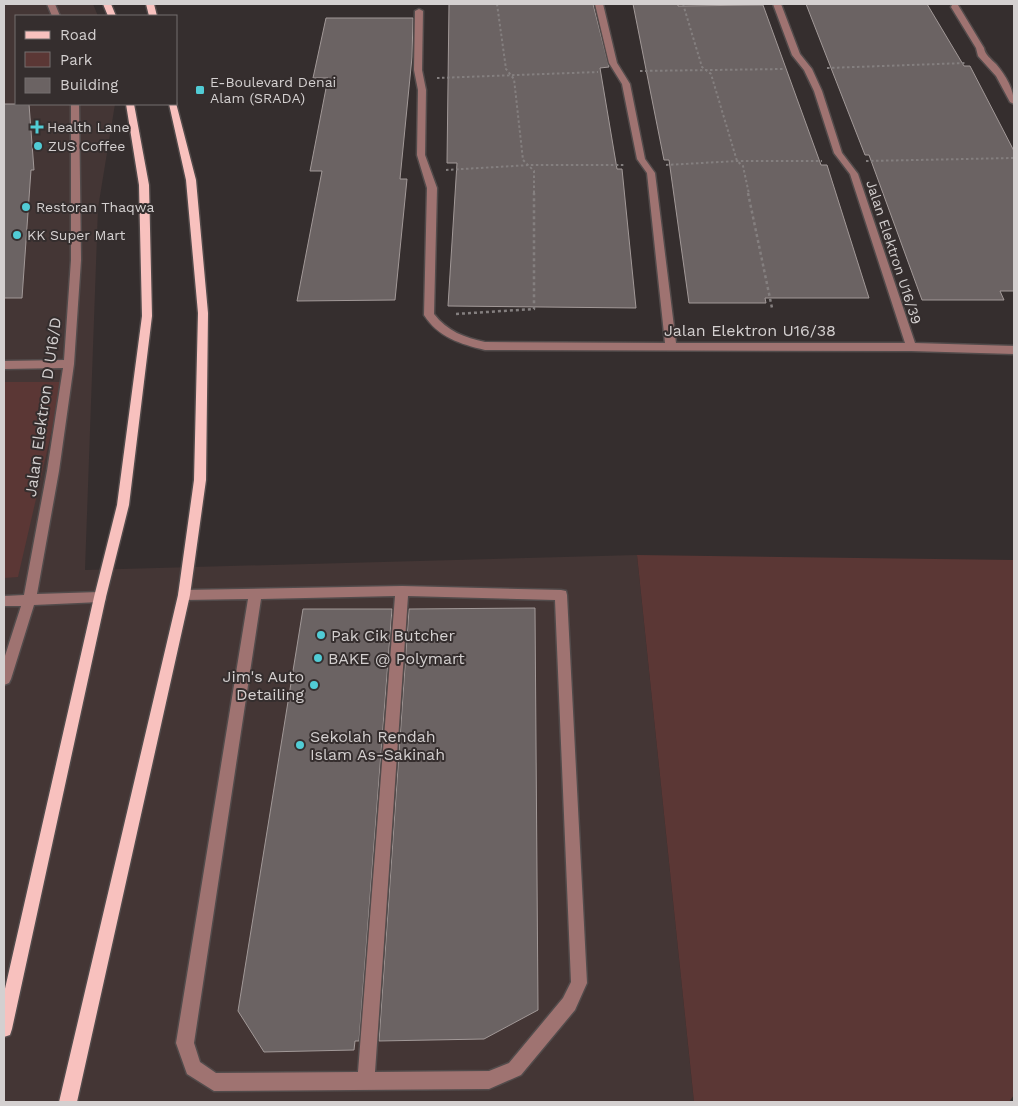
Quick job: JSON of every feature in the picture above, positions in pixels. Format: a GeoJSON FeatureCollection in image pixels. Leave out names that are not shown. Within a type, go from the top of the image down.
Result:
{"type":"FeatureCollection","features":[{"type":"Feature","properties":{"kind":"main road"},"geometry":{"type":"LineString","coordinates":[[4,1029],[100,597],[123,505],[147,316],[144,185],[130,105]]}},
{"type":"Feature","properties":{"kind":"main road"},"geometry":{"type":"LineString","coordinates":[[68,1102],[184,595],[200,480],[203,313],[191,180],[173,105]]}},
{"type":"Feature","properties":{"kind":"street"},"geometry":{"type":"LineString","coordinates":[[599,4],[613,63],[626,84],[639,151],[652,180],[671,346]]}},
{"type":"Feature","properties":{"kind":"street","name":"Jalan Elektron U16/39"},"geometry":{"type":"LineString","coordinates":[[777,4],[796,55],[808,69],[818,90],[838,153],[854,174],[911,347]]}},
{"type":"Feature","properties":{"kind":"street"},"geometry":{"type":"LineString","coordinates":[[955,7],[980,48],[981,54],[1003,76],[1014,102]]}},
{"type":"Feature","properties":{"kind":"street"},"geometry":{"type":"LineString","coordinates":[[419,11],[420,156],[431,179],[432,188],[428,315]]}},
{"type":"Feature","properties":{"kind":"street","name":"Jalan Elektron D U16/D"},"geometry":{"type":"LineString","coordinates":[[4,679],[29,601],[53,471],[69,364],[76,260],[75,105]]}},
{"type":"Feature","properties":{"kind":"street","name":"Jalan Elektron U16/38"},"geometry":{"type":"LineString","coordinates":[[428,315],[447,334],[467,342],[485,346],[911,347],[1014,350]]}},
{"type":"Feature","properties":{"kind":"street"},"geometry":{"type":"LineString","coordinates":[[4,365],[69,364]]}},
{"type":"Feature","properties":{"kind":"street"},"geometry":{"type":"LineString","coordinates":[[184,595],[255,593],[402,591],[561,594],[579,983],[569,1004],[515,1069],[489,1080],[214,1082],[193,1068],[185,1043],[255,593]]}},
{"type":"Feature","properties":{"kind":"street"},"geometry":{"type":"LineString","coordinates":[[366,1082],[402,591]]}},
{"type":"Feature","properties":{"kind":"street"},"geometry":{"type":"LineString","coordinates":[[4,601],[100,597]]}},
{"type":"Feature","properties":{"kind":"path"},"geometry":{"type":"LineString","coordinates":[[428,315],[534,309],[534,171],[523,160],[514,79],[506,69],[498,4]]}},
{"type":"Feature","properties":{"kind":"path"},"geometry":{"type":"LineString","coordinates":[[684,4],[704,70],[711,74],[737,161],[743,166],[772,308]]}},
{"type":"Feature","properties":{"kind":"path"},"geometry":{"type":"LineString","coordinates":[[420,79],[510,74],[808,69],[991,62]]}},
{"type":"Feature","properties":{"kind":"path"},"geometry":{"type":"LineString","coordinates":[[426,172],[530,165],[646,166],[737,161],[1014,158]]}},
{"type":"Feature","properties":{"kind":"shaded area"},"geometry":{"type":"Polygon","coordinates":[[[4,4],[93,4],[98,15],[15,15],[15,105],[115,105],[98,208],[85,570],[637,555],[694,1102],[4,1102],[4,4]]]}},
{"type":"Feature","properties":{"kind":"green space"},"geometry":{"type":"Polygon","coordinates":[[[4,382],[63,382],[18,577],[4,578],[4,382]]]}},
{"type":"Feature","properties":{"kind":"green space"},"geometry":{"type":"Polygon","coordinates":[[[637,555],[1014,560],[1014,1095],[1009,1102],[694,1102],[637,555]]]}},
{"type":"Feature","properties":{"kind":"building"},"geometry":{"type":"Polygon","coordinates":[[[449,4],[593,4],[609,67],[600,68],[617,169],[622,169],[636,308],[448,306],[457,163],[447,163],[449,4]]]}},
{"type":"Feature","properties":{"kind":"building"},"geometry":{"type":"Polygon","coordinates":[[[633,4],[678,4],[678,6],[763,5],[821,165],[827,165],[869,298],[765,298],[766,303],[689,303],[669,160],[664,160],[633,4]]]}},
{"type":"Feature","properties":{"kind":"building"},"geometry":{"type":"Polygon","coordinates":[[[806,4],[927,4],[964,66],[970,66],[1014,151],[1014,291],[1000,291],[1004,300],[922,300],[869,155],[865,155],[806,4]]]}},
{"type":"Feature","properties":{"kind":"building"},"geometry":{"type":"Polygon","coordinates":[[[326,18],[413,18],[412,57],[400,179],[407,179],[395,300],[297,301],[322,171],[310,171],[328,78],[313,78],[326,18]]]}},
{"type":"Feature","properties":{"kind":"building"},"geometry":{"type":"Polygon","coordinates":[[[4,104],[29,105],[34,170],[31,170],[22,298],[4,298],[4,104]]]}},
{"type":"Feature","properties":{"kind":"building"},"geometry":{"type":"Polygon","coordinates":[[[535,608],[538,1010],[484,1039],[379,1041],[409,609],[535,608]]]}},
{"type":"Feature","properties":{"kind":"building"},"geometry":{"type":"Polygon","coordinates":[[[303,609],[392,609],[359,1041],[355,1041],[354,1050],[264,1052],[238,1011],[303,609]]]}},
{"type":"Feature","properties":{"kind":"place","name":"E-Boulevard Denai Alam (SRADA)"},"geometry":{"type":"Point","coordinates":[200,90]}},
{"type":"Feature","properties":{"kind":"place","name":"Health Lane"},"geometry":{"type":"Point","coordinates":[37,127]}},
{"type":"Feature","properties":{"kind":"place","name":"ZUS Coffee"},"geometry":{"type":"Point","coordinates":[38,146]}},
{"type":"Feature","properties":{"kind":"place","name":"Restoran Thaqwa"},"geometry":{"type":"Point","coordinates":[26,207]}},
{"type":"Feature","properties":{"kind":"place","name":"KK Super Mart"},"geometry":{"type":"Point","coordinates":[17,235]}},
{"type":"Feature","properties":{"kind":"place","name":"Pak Cik Butcher"},"geometry":{"type":"Point","coordinates":[321,635]}},
{"type":"Feature","properties":{"kind":"place","name":"BAKE @ Polymart"},"geometry":{"type":"Point","coordinates":[318,658]}},
{"type":"Feature","properties":{"kind":"place","name":"Jim's Auto Detailing"},"geometry":{"type":"Point","coordinates":[314,685]}},
{"type":"Feature","properties":{"kind":"place","name":"Sekolah Rendah Islam As-Sakinah"},"geometry":{"type":"Point","coordinates":[300,745]}}]}
